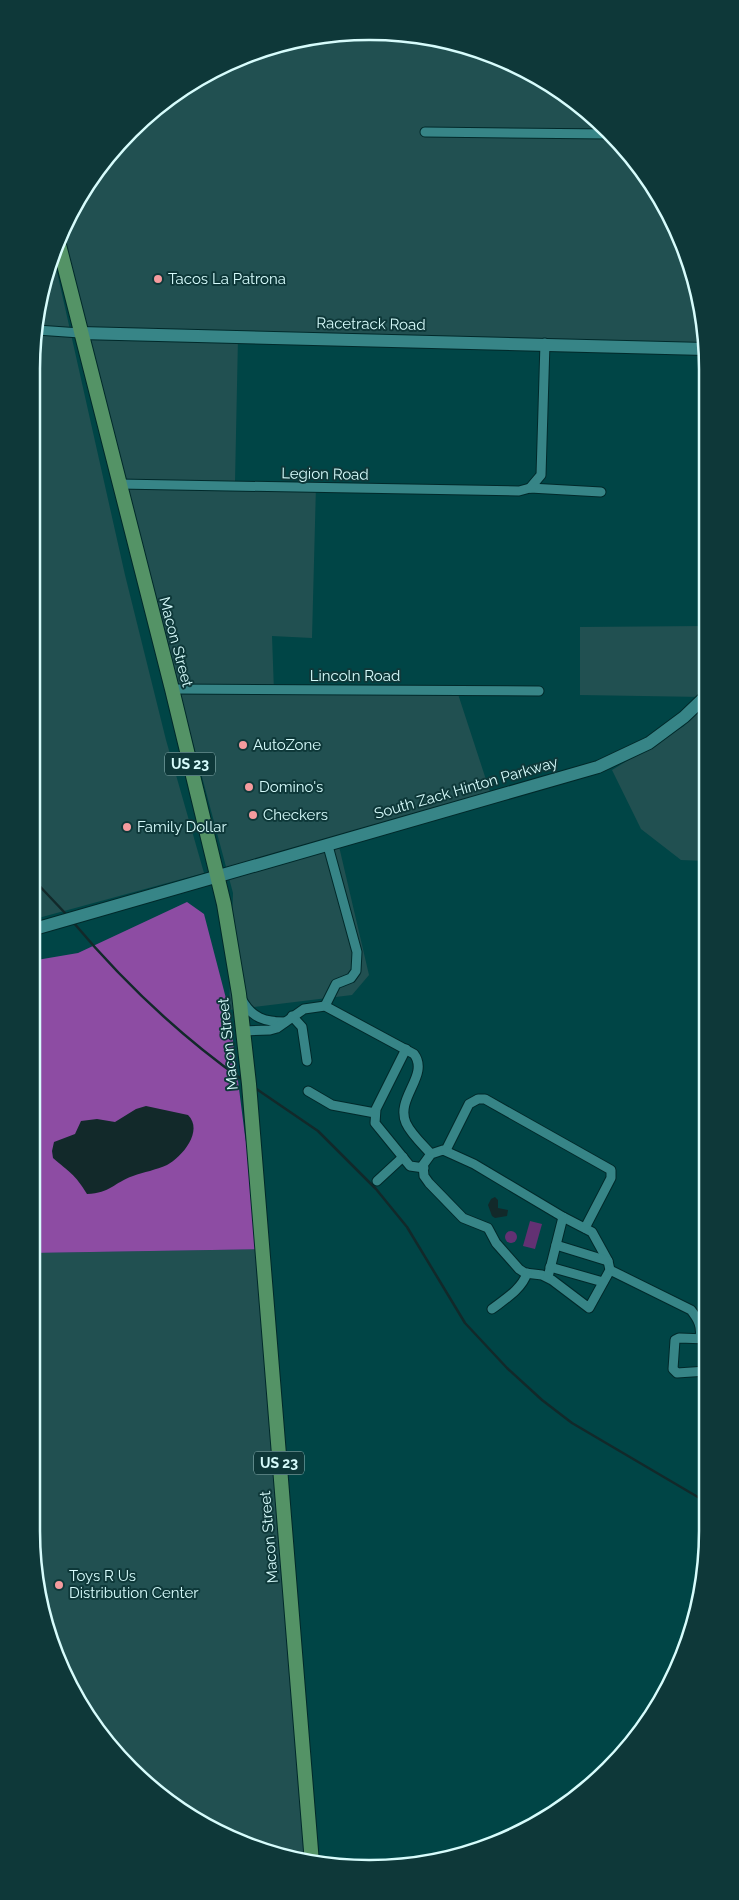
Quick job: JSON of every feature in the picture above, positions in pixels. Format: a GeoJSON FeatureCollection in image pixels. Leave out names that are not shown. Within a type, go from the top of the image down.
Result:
{"type":"FeatureCollection","features":[{"type":"Feature","properties":{"kind":"main road","name":"Macon Street"},"geometry":{"type":"LineString","coordinates":[[61,254],[118,484],[172,689],[217,877],[239,994],[311,1855]]}},
{"type":"Feature","properties":{"kind":"main road","name":"Racetrack Road"},"geometry":{"type":"LineString","coordinates":[[80,333],[545,343],[698,349]]}},
{"type":"Feature","properties":{"kind":"main road","name":"South Zack Hinton Parkway"},"geometry":{"type":"LineString","coordinates":[[40,927],[598,767],[649,743],[684,717],[699,703]]}},
{"type":"Feature","properties":{"kind":"street"},"geometry":{"type":"LineString","coordinates":[[425,132],[599,134]]}},
{"type":"Feature","properties":{"kind":"street","name":"Racetrack Road"},"geometry":{"type":"LineString","coordinates":[[43,330],[80,333]]}},
{"type":"Feature","properties":{"kind":"street"},"geometry":{"type":"LineString","coordinates":[[530,488],[541,475],[545,343]]}},
{"type":"Feature","properties":{"kind":"street","name":"Legion Road"},"geometry":{"type":"LineString","coordinates":[[118,484],[519,491],[530,488],[601,492]]}},
{"type":"Feature","properties":{"kind":"street","name":"Lincoln Road"},"geometry":{"type":"LineString","coordinates":[[172,689],[538,691]]}},
{"type":"Feature","properties":{"kind":"street"},"geometry":{"type":"LineString","coordinates":[[325,1006],[336,984],[350,978],[356,971],[357,952],[328,846]]}},
{"type":"Feature","properties":{"kind":"street"},"geometry":{"type":"LineString","coordinates":[[239,994],[248,1011],[254,1015],[268,1021],[289,1019],[302,1027],[307,1061]]}},
{"type":"Feature","properties":{"kind":"street"},"geometry":{"type":"LineString","coordinates":[[242,1031],[270,1030],[304,1009],[325,1006],[406,1049],[419,1061],[420,1068],[404,1102],[404,1113],[410,1129],[430,1154]]}},
{"type":"Feature","properties":{"kind":"street"},"geometry":{"type":"LineString","coordinates":[[406,1049],[374,1113],[374,1123],[410,1166],[424,1168]]}},
{"type":"Feature","properties":{"kind":"street"},"geometry":{"type":"LineString","coordinates":[[308,1091],[332,1105],[374,1113]]}},
{"type":"Feature","properties":{"kind":"street"},"geometry":{"type":"LineString","coordinates":[[446,1150],[469,1104],[478,1099],[484,1099],[611,1170],[612,1178],[585,1228]]}},
{"type":"Feature","properties":{"kind":"street"},"geometry":{"type":"LineString","coordinates":[[446,1150],[474,1164],[592,1232],[609,1266],[589,1308],[548,1278],[519,1269],[496,1243],[488,1228],[463,1218],[429,1183],[424,1176],[425,1160],[430,1154],[446,1150]]}},
{"type":"Feature","properties":{"kind":"street"},"geometry":{"type":"LineString","coordinates":[[377,1181],[402,1157]]}},
{"type":"Feature","properties":{"kind":"street"},"geometry":{"type":"LineString","coordinates":[[548,1278],[563,1217]]}},
{"type":"Feature","properties":{"kind":"street"},"geometry":{"type":"LineString","coordinates":[[556,1245],[609,1266],[645,1285],[663,1298],[691,1310],[699,1323]]}},
{"type":"Feature","properties":{"kind":"street"},"geometry":{"type":"LineString","coordinates":[[550,1267],[603,1282]]}},
{"type":"Feature","properties":{"kind":"street"},"geometry":{"type":"LineString","coordinates":[[492,1310],[518,1288],[524,1281],[527,1273]]}},
{"type":"Feature","properties":{"kind":"street"},"geometry":{"type":"LineString","coordinates":[[699,1339],[679,1338],[675,1340],[673,1369],[677,1373],[684,1374],[699,1373]]}},
{"type":"Feature","properties":{"kind":"shaded area"},"geometry":{"type":"Polygon","coordinates":[[[370,40],[391,41],[434,46],[455,51],[496,65],[515,74],[570,108],[617,152],[655,205],[674,243],[693,305],[698,347],[238,337],[235,482],[316,485],[312,638],[272,636],[274,692],[458,694],[493,801],[338,842],[369,975],[352,995],[229,1010],[233,893],[145,563],[65,243],[84,205],[108,169],[152,122],[205,84],[264,57],[305,46],[326,43],[370,40]]]}},
{"type":"Feature","properties":{"kind":"shaded area"},"geometry":{"type":"Polygon","coordinates":[[[56,267],[125,575],[166,740],[204,873],[40,918],[40,370],[46,305],[56,267]]]}},
{"type":"Feature","properties":{"kind":"shaded area"},"geometry":{"type":"Polygon","coordinates":[[[699,626],[699,697],[580,695],[580,627],[699,626]]]}},
{"type":"Feature","properties":{"kind":"shaded area"},"geometry":{"type":"Polygon","coordinates":[[[699,704],[699,861],[681,860],[641,829],[612,770],[684,726],[699,704]]]}},
{"type":"Feature","properties":{"kind":"shaded area"},"geometry":{"type":"Polygon","coordinates":[[[187,902],[204,914],[229,1010],[245,1136],[265,1249],[40,1253],[40,959],[78,953],[187,902]]]}},
{"type":"Feature","properties":{"kind":"shaded area"},"geometry":{"type":"Polygon","coordinates":[[[146,1106],[188,1115],[192,1121],[194,1128],[189,1143],[179,1156],[167,1165],[126,1179],[107,1190],[87,1194],[68,1170],[53,1158],[54,1142],[75,1134],[81,1121],[97,1119],[115,1122],[136,1109],[146,1106]]]}},
{"type":"Feature","properties":{"kind":"shaded area"},"geometry":{"type":"Polygon","coordinates":[[[495,1197],[498,1200],[498,1208],[508,1210],[507,1216],[495,1218],[492,1216],[488,1205],[491,1199],[495,1197]]]}},
{"type":"Feature","properties":{"kind":"shaded area"},"geometry":{"type":"Polygon","coordinates":[[[530,1221],[542,1224],[535,1249],[523,1246],[530,1221]]]}},
{"type":"Feature","properties":{"kind":"shaded area"},"geometry":{"type":"Polygon","coordinates":[[[511,1231],[517,1237],[511,1243],[505,1237],[511,1231]]]}},
{"type":"Feature","properties":{"kind":"shaded area"},"geometry":{"type":"Polygon","coordinates":[[[265,1249],[310,1855],[284,1849],[243,1835],[205,1816],[169,1792],[122,1748],[108,1731],[84,1695],[65,1657],[46,1595],[41,1552],[40,1253],[265,1249]]]}},
{"type":"Feature","properties":{"kind":"waterway"},"geometry":{"type":"LineString","coordinates":[[40,887],[66,914]]}},
{"type":"Feature","properties":{"kind":"waterway"},"geometry":{"type":"LineString","coordinates":[[73,922],[113,967],[154,1008],[220,1064],[244,1081]]}},
{"type":"Feature","properties":{"kind":"waterway"},"geometry":{"type":"LineString","coordinates":[[255,1088],[318,1131],[376,1189],[407,1227],[465,1323],[507,1368],[542,1400],[572,1423],[699,1498]]}},
{"type":"Feature","properties":{"kind":"place","name":"Tacos La Patrona"},"geometry":{"type":"Point","coordinates":[158,279]}},
{"type":"Feature","properties":{"kind":"place","name":"AutoZone"},"geometry":{"type":"Point","coordinates":[243,745]}},
{"type":"Feature","properties":{"kind":"place","name":"Domino's"},"geometry":{"type":"Point","coordinates":[249,787]}},
{"type":"Feature","properties":{"kind":"place","name":"Checkers"},"geometry":{"type":"Point","coordinates":[253,815]}},
{"type":"Feature","properties":{"kind":"place","name":"Family Dollar"},"geometry":{"type":"Point","coordinates":[127,827]}},
{"type":"Feature","properties":{"kind":"place","name":"Toys R Us Distribution Center"},"geometry":{"type":"Point","coordinates":[59,1585]}}]}
